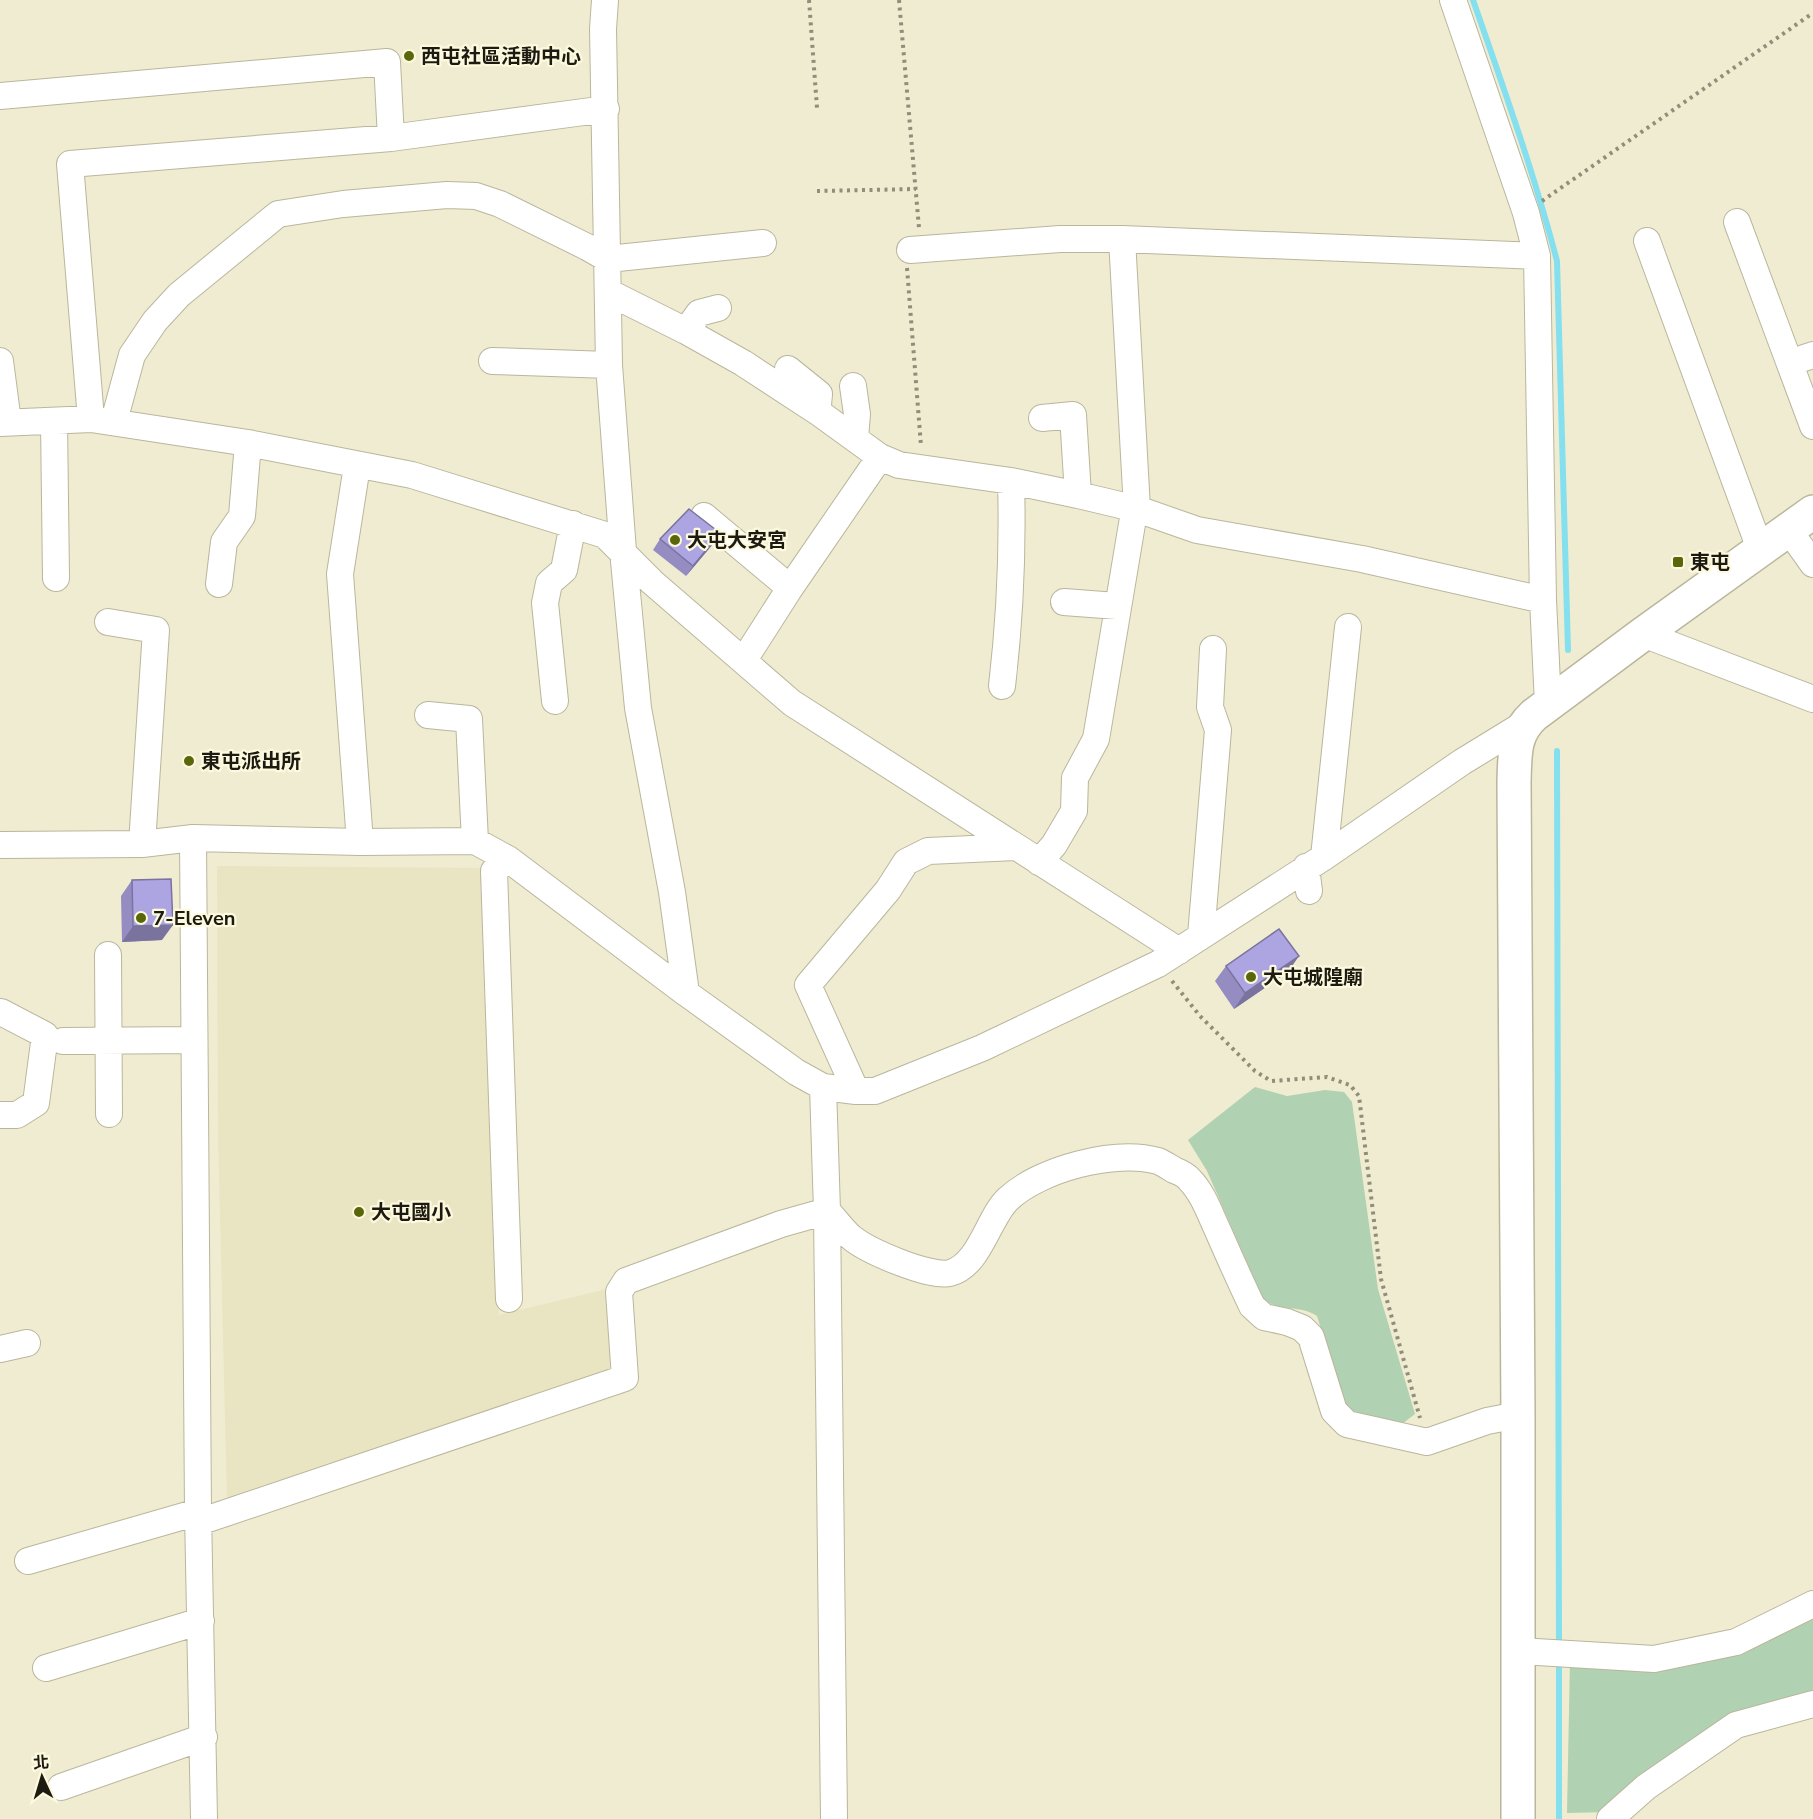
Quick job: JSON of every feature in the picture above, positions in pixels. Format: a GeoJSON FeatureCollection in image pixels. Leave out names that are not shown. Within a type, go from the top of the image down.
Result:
{"type":"FeatureCollection","features":[{"type":"Feature","properties":{"kind":"main road"},"geometry":{"type":"LineString","coordinates":[[1518,1819],[1529,1652],[1518,1415],[1515,748],[1536,714],[1800,520]]}},
{"type":"Feature","properties":{"kind":"street"},"geometry":{"type":"LineString","coordinates":[[605,0],[603,29],[609,365],[623,551],[638,708],[672,892],[686,993]]}},
{"type":"Feature","properties":{"kind":"street"},"geometry":{"type":"LineString","coordinates":[[0,845],[142,844],[193,838],[360,842],[475,841],[508,859],[686,993],[796,1072],[823,1087],[856,1091],[875,1091],[982,1048],[1169,957],[1201,936],[1313,872],[1462,762],[1536,714],[1543,600],[1537,255],[1526,213],[1453,0]]}},
{"type":"Feature","properties":{"kind":"street"},"geometry":{"type":"LineString","coordinates":[[0,96],[387,62],[391,138]]}},
{"type":"Feature","properties":{"kind":"street"},"geometry":{"type":"LineString","coordinates":[[103,420],[70,164],[391,138],[606,109]]}},
{"type":"Feature","properties":{"kind":"street"},"geometry":{"type":"LineString","coordinates":[[103,420],[132,355],[155,321],[179,294],[278,214],[343,204],[447,195],[476,196],[501,204],[608,259],[763,243]]}},
{"type":"Feature","properties":{"kind":"street"},"geometry":{"type":"LineString","coordinates":[[1737,222],[1813,426]]}},
{"type":"Feature","properties":{"kind":"street"},"geometry":{"type":"LineString","coordinates":[[910,250],[1060,239],[1537,255]]}},
{"type":"Feature","properties":{"kind":"street"},"geometry":{"type":"LineString","coordinates":[[1039,862],[1054,844],[1074,811],[1075,778],[1096,739],[1117,606],[1133,518],[1137,509],[1122,240]]}},
{"type":"Feature","properties":{"kind":"street"},"geometry":{"type":"LineString","coordinates":[[1647,241],[1760,549]]}},
{"type":"Feature","properties":{"kind":"street"},"geometry":{"type":"LineString","coordinates":[[608,292],[743,363],[818,412],[880,458],[899,465],[1078,495],[1137,509],[1197,530],[1362,559],[1543,600]]}},
{"type":"Feature","properties":{"kind":"street"},"geometry":{"type":"LineString","coordinates":[[686,331],[699,313],[718,308]]}},
{"type":"Feature","properties":{"kind":"street"},"geometry":{"type":"LineString","coordinates":[[0,361],[4,423],[103,420],[248,444],[412,476],[573,524],[605,536],[623,551],[652,582],[792,703],[1039,862],[1169,957]]}},
{"type":"Feature","properties":{"kind":"street"},"geometry":{"type":"LineString","coordinates":[[492,361],[609,365]]}},
{"type":"Feature","properties":{"kind":"street"},"geometry":{"type":"LineString","coordinates":[[788,369],[819,394],[818,412]]}},
{"type":"Feature","properties":{"kind":"street"},"geometry":{"type":"LineString","coordinates":[[853,386],[858,414],[855,438]]}},
{"type":"Feature","properties":{"kind":"street"},"geometry":{"type":"LineString","coordinates":[[1042,418],[1073,416],[1078,495]]}},
{"type":"Feature","properties":{"kind":"street"},"geometry":{"type":"LineString","coordinates":[[54,422],[56,578]]}},
{"type":"Feature","properties":{"kind":"street"},"geometry":{"type":"LineString","coordinates":[[219,584],[224,542],[242,516],[248,444]]}},
{"type":"Feature","properties":{"kind":"street"},"geometry":{"type":"LineString","coordinates":[[744,660],[790,588],[880,458]]}},
{"type":"Feature","properties":{"kind":"street"},"geometry":{"type":"LineString","coordinates":[[357,466],[340,574],[360,842]]}},
{"type":"Feature","properties":{"kind":"street"},"geometry":{"type":"LineString","coordinates":[[1002,686],[1009,631],[1011,482]]}},
{"type":"Feature","properties":{"kind":"street"},"geometry":{"type":"LineString","coordinates":[[704,516],[790,588]]}},
{"type":"Feature","properties":{"kind":"street"},"geometry":{"type":"LineString","coordinates":[[1800,520],[1813,564]]}},
{"type":"Feature","properties":{"kind":"street"},"geometry":{"type":"LineString","coordinates":[[555,701],[545,603],[549,584],[564,570],[573,524]]}},
{"type":"Feature","properties":{"kind":"street"},"geometry":{"type":"LineString","coordinates":[[1064,602],[1117,606]]}},
{"type":"Feature","properties":{"kind":"street"},"geometry":{"type":"LineString","coordinates":[[108,622],[156,630],[142,844]]}},
{"type":"Feature","properties":{"kind":"street"},"geometry":{"type":"LineString","coordinates":[[1313,872],[1348,627]]}},
{"type":"Feature","properties":{"kind":"street"},"geometry":{"type":"LineString","coordinates":[[1643,634],[1813,699]]}},
{"type":"Feature","properties":{"kind":"street"},"geometry":{"type":"LineString","coordinates":[[1201,936],[1218,730],[1210,707],[1213,649]]}},
{"type":"Feature","properties":{"kind":"street"},"geometry":{"type":"LineString","coordinates":[[428,715],[470,719],[475,841]]}},
{"type":"Feature","properties":{"kind":"street"},"geometry":{"type":"LineString","coordinates":[[193,838],[204,1819]]}},
{"type":"Feature","properties":{"kind":"street"},"geometry":{"type":"LineString","coordinates":[[856,1091],[808,986],[888,890],[906,862],[928,851],[1016,847]]}},
{"type":"Feature","properties":{"kind":"street"},"geometry":{"type":"LineString","coordinates":[[508,859],[494,871],[509,1299]]}},
{"type":"Feature","properties":{"kind":"street"},"geometry":{"type":"LineString","coordinates":[[108,955],[109,1113]]}},
{"type":"Feature","properties":{"kind":"street"},"geometry":{"type":"LineString","coordinates":[[0,1115],[17,1115],[36,1103],[45,1035],[1,1012]]}},
{"type":"Feature","properties":{"kind":"street"},"geometry":{"type":"LineString","coordinates":[[63,1041],[194,1040]]}},
{"type":"Feature","properties":{"kind":"street"},"geometry":{"type":"LineString","coordinates":[[823,1087],[827,1211],[834,1819]]}},
{"type":"Feature","properties":{"kind":"street"},"geometry":{"type":"LineString","coordinates":[[827,1211],[853,1239],[925,1272],[939,1274],[951,1272],[965,1263],[983,1240],[1006,1200],[1024,1187],[1066,1168],[1097,1159],[1135,1158],[1159,1161],[1189,1178],[1203,1200],[1252,1306],[1264,1317],[1302,1328],[1311,1337],[1334,1411],[1347,1424],[1427,1442],[1488,1421],[1518,1415]]}},
{"type":"Feature","properties":{"kind":"street"},"geometry":{"type":"LineString","coordinates":[[28,1561],[199,1517],[625,1378],[619,1292],[626,1281],[781,1224],[827,1211]]}},
{"type":"Feature","properties":{"kind":"street"},"geometry":{"type":"LineString","coordinates":[[0,1348],[27,1343]]}},
{"type":"Feature","properties":{"kind":"street"},"geometry":{"type":"LineString","coordinates":[[1529,1652],[1654,1659],[1736,1642],[1813,1604]]}},
{"type":"Feature","properties":{"kind":"street"},"geometry":{"type":"LineString","coordinates":[[46,1668],[201,1621]]}},
{"type":"Feature","properties":{"kind":"street"},"geometry":{"type":"LineString","coordinates":[[1610,1819],[1646,1787],[1737,1725],[1813,1704]]}},
{"type":"Feature","properties":{"kind":"street"},"geometry":{"type":"LineString","coordinates":[[61,1787],[204,1737]]}},
{"type":"Feature","properties":{"kind":"path"},"geometry":{"type":"LineString","coordinates":[[809,0],[817,108]]}},
{"type":"Feature","properties":{"kind":"path"},"geometry":{"type":"LineString","coordinates":[[1526,213],[1813,14]]}},
{"type":"Feature","properties":{"kind":"path"},"geometry":{"type":"LineString","coordinates":[[817,191],[916,189]]}},
{"type":"Feature","properties":{"kind":"path"},"geometry":{"type":"LineString","coordinates":[[1169,957],[1200,1016],[1255,1071],[1271,1081],[1327,1077],[1350,1085],[1359,1096],[1381,1279],[1427,1442]]}},
{"type":"Feature","properties":{"kind":"shaded area","name":"大屯國小"},"geometry":{"type":"Polygon","coordinates":[[[217,866],[491,868],[499,1315],[607,1289],[616,1371],[227,1499],[218,1134],[217,866]]]}},
{"type":"Feature","properties":{"kind":"green space"},"geometry":{"type":"Polygon","coordinates":[[[1255,1087],[1287,1096],[1325,1090],[1344,1092],[1352,1102],[1378,1289],[1415,1414],[1402,1424],[1385,1424],[1346,1409],[1317,1316],[1303,1310],[1274,1305],[1262,1297],[1207,1171],[1188,1140],[1255,1087]]]}},
{"type":"Feature","properties":{"kind":"green space"},"geometry":{"type":"Polygon","coordinates":[[[1813,1611],[1813,1693],[1608,1812],[1567,1813],[1570,1660],[1659,1663],[1813,1611]]]}},
{"type":"Feature","properties":{"kind":"building"},"geometry":{"type":"Polygon","coordinates":[[[689,509],[720,533],[693,566],[660,539],[689,509]]]}},
{"type":"Feature","properties":{"kind":"building"},"geometry":{"type":"Polygon","coordinates":[[[171,879],[173,925],[133,926],[132,880],[171,879]]]}},
{"type":"Feature","properties":{"kind":"building"},"geometry":{"type":"Polygon","coordinates":[[[1279,929],[1299,956],[1245,993],[1226,966],[1279,929]]]}},
{"type":"Feature","properties":{"kind":"waterway"},"geometry":{"type":"LineString","coordinates":[[1473,0],[1528,162],[1557,261],[1568,650]]}},
{"type":"Feature","properties":{"kind":"waterway"},"geometry":{"type":"LineString","coordinates":[[1557,751],[1559,1647]]}},
{"type":"Feature","properties":{"kind":"waterway"},"geometry":{"type":"LineString","coordinates":[[1559,1661],[1559,1819]]}},
{"type":"Feature","properties":{"kind":"place","name":"西屯社區活動中心"},"geometry":{"type":"Point","coordinates":[409,56]}},
{"type":"Feature","properties":{"kind":"place","name":"大屯大安宮"},"geometry":{"type":"Point","coordinates":[675,540]}},
{"type":"Feature","properties":{"kind":"place","name":"東屯"},"geometry":{"type":"Point","coordinates":[1678,562]}},
{"type":"Feature","properties":{"kind":"place","name":"東屯派出所"},"geometry":{"type":"Point","coordinates":[189,761]}},
{"type":"Feature","properties":{"kind":"place","name":"7-Eleven"},"geometry":{"type":"Point","coordinates":[141,918]}},
{"type":"Feature","properties":{"kind":"place","name":"大屯城隍廟"},"geometry":{"type":"Point","coordinates":[1251,977]}},
{"type":"Feature","properties":{"kind":"place","name":"大屯國小"},"geometry":{"type":"Point","coordinates":[359,1212]}}]}
